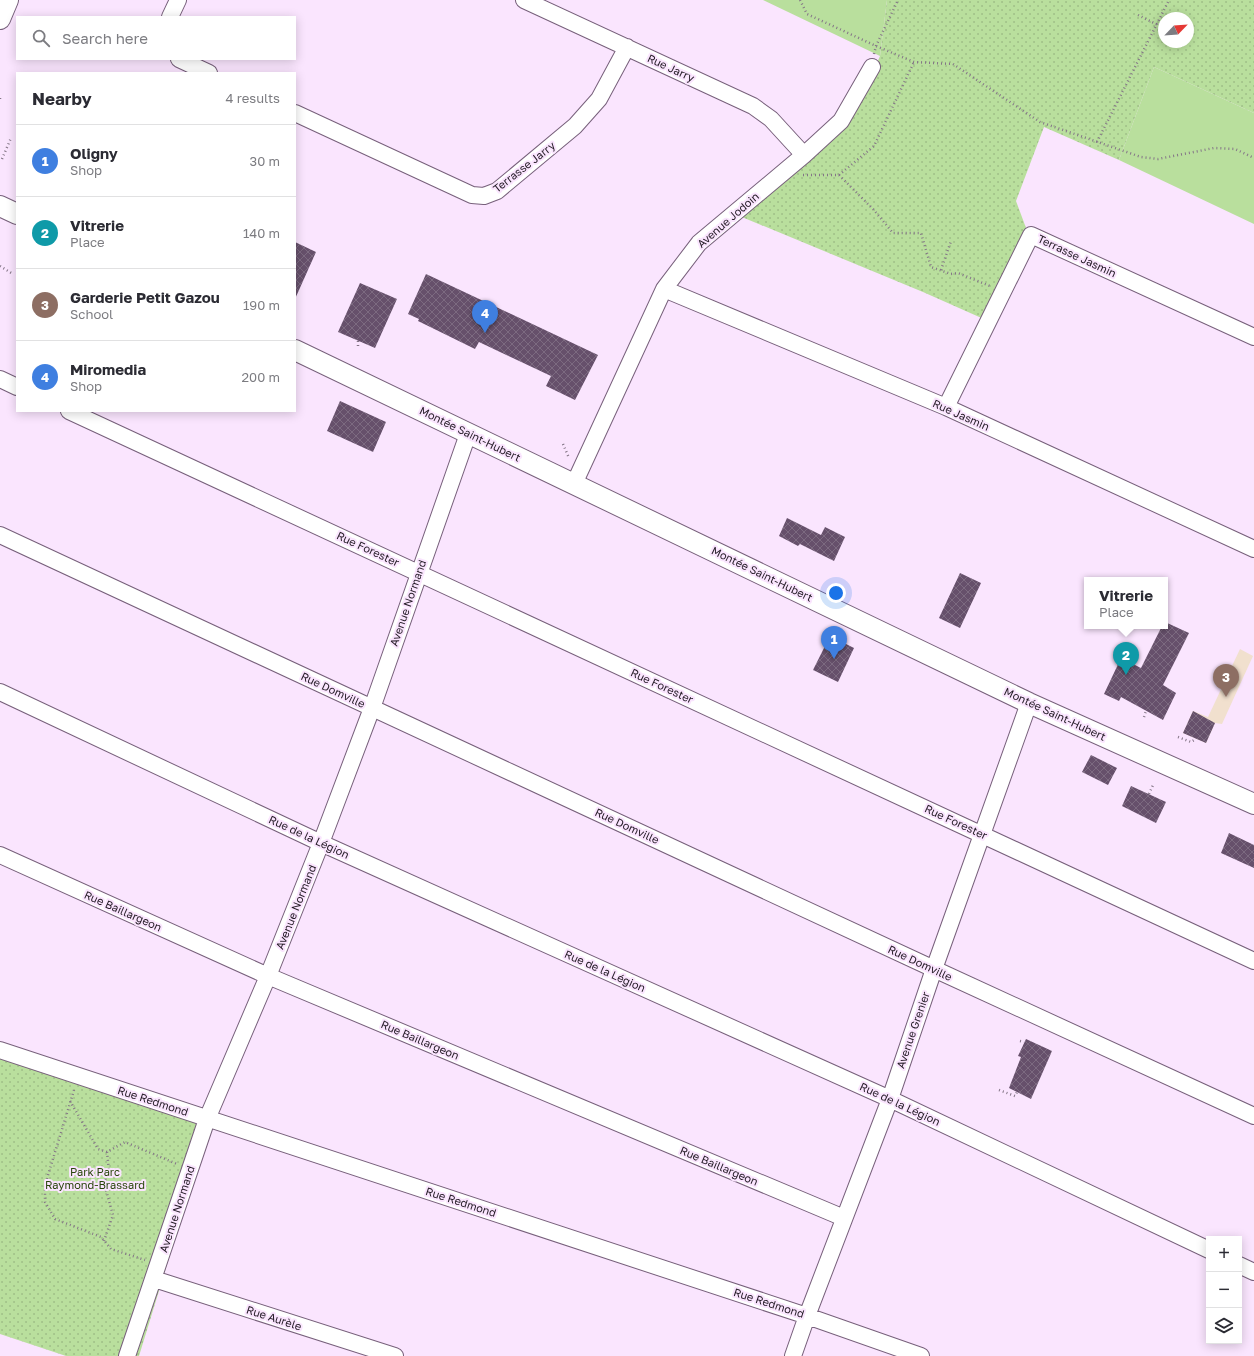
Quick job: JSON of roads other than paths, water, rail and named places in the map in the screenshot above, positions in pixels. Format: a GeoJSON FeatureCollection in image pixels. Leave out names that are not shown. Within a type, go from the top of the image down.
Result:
{"type":"FeatureCollection","features":[{"type":"Feature","properties":{"kind":"street"},"geometry":{"type":"LineString","coordinates":[[0,18],[8,0]]}},
{"type":"Feature","properties":{"kind":"street"},"geometry":{"type":"LineString","coordinates":[[170,16],[178,0]]}},
{"type":"Feature","properties":{"kind":"street","name":"Rue Jarry"},"geometry":{"type":"LineString","coordinates":[[524,0],[753,106],[771,119],[804,155]]}},
{"type":"Feature","properties":{"kind":"street","name":"Terrasse Jarry"},"geometry":{"type":"LineString","coordinates":[[296,113],[472,195],[484,196],[498,191],[575,126],[599,99],[627,47]]}},
{"type":"Feature","properties":{"kind":"street"},"geometry":{"type":"LineString","coordinates":[[181,60],[207,72]]}},
{"type":"Feature","properties":{"kind":"street","name":"Avenue Jodoin"},"geometry":{"type":"LineString","coordinates":[[574,484],[664,289],[699,243],[804,155],[841,121],[872,67]]}},
{"type":"Feature","properties":{"kind":"street"},"geometry":{"type":"LineString","coordinates":[[0,206],[16,214]]}},
{"type":"Feature","properties":{"kind":"street","name":"Terrasse Jasmin"},"geometry":{"type":"LineString","coordinates":[[946,407],[1031,236],[1254,337]]}},
{"type":"Feature","properties":{"kind":"street","name":"Rue Jasmin"},"geometry":{"type":"LineString","coordinates":[[664,289],[946,407],[1254,549]]}},
{"type":"Feature","properties":{"kind":"street","name":"Montée Saint-Hubert"},"geometry":{"type":"LineString","coordinates":[[296,350],[1030,703],[1254,804]]}},
{"type":"Feature","properties":{"kind":"street"},"geometry":{"type":"LineString","coordinates":[[0,379],[16,387]]}},
{"type":"Feature","properties":{"kind":"street","name":"Rue Forester"},"geometry":{"type":"LineString","coordinates":[[71,412],[1254,961]]}},
{"type":"Feature","properties":{"kind":"street","name":"Avenue Normand"},"geometry":{"type":"LineString","coordinates":[[127,1356],[207,1119],[268,976],[321,843],[372,708],[418,572],[468,434]]}},
{"type":"Feature","properties":{"kind":"street","name":"Rue Domville"},"geometry":{"type":"LineString","coordinates":[[0,535],[1254,1116]]}},
{"type":"Feature","properties":{"kind":"street","name":"Rue de la Légion"},"geometry":{"type":"LineString","coordinates":[[0,692],[321,843],[890,1099],[1206,1249]]}},
{"type":"Feature","properties":{"kind":"street","name":"Avenue Grenier"},"geometry":{"type":"LineString","coordinates":[[793,1356],[890,1099],[934,969],[1030,703]]}},
{"type":"Feature","properties":{"kind":"street","name":"Rue Baillargeon"},"geometry":{"type":"LineString","coordinates":[[0,856],[268,976],[844,1218]]}},
{"type":"Feature","properties":{"kind":"street","name":"Rue Redmond"},"geometry":{"type":"LineString","coordinates":[[0,1050],[807,1316],[921,1356]]}},
{"type":"Feature","properties":{"kind":"street"},"geometry":{"type":"LineString","coordinates":[[1242,1266],[1254,1272]]}},
{"type":"Feature","properties":{"kind":"street","name":"Rue Aurèle"},"geometry":{"type":"LineString","coordinates":[[154,1279],[395,1356]]}},
{"type":"Feature","properties":{"kind":"place","name":"Miromedia"},"geometry":{"type":"Point","coordinates":[485,333]}},
{"type":"Feature","properties":{"kind":"place","name":"Oligny"},"geometry":{"type":"Point","coordinates":[834,659]}},
{"type":"Feature","properties":{"kind":"place","name":"Vitrerie"},"geometry":{"type":"Point","coordinates":[1126,675]}},
{"type":"Feature","properties":{"kind":"place","name":"Garderie Petit Gazou"},"geometry":{"type":"Point","coordinates":[1226,697]}},
{"type":"Feature","properties":{"kind":"park label","name":"Park Parc Raymond-Brassard"},"geometry":{"type":"Point","coordinates":[95,1178]}}]}
